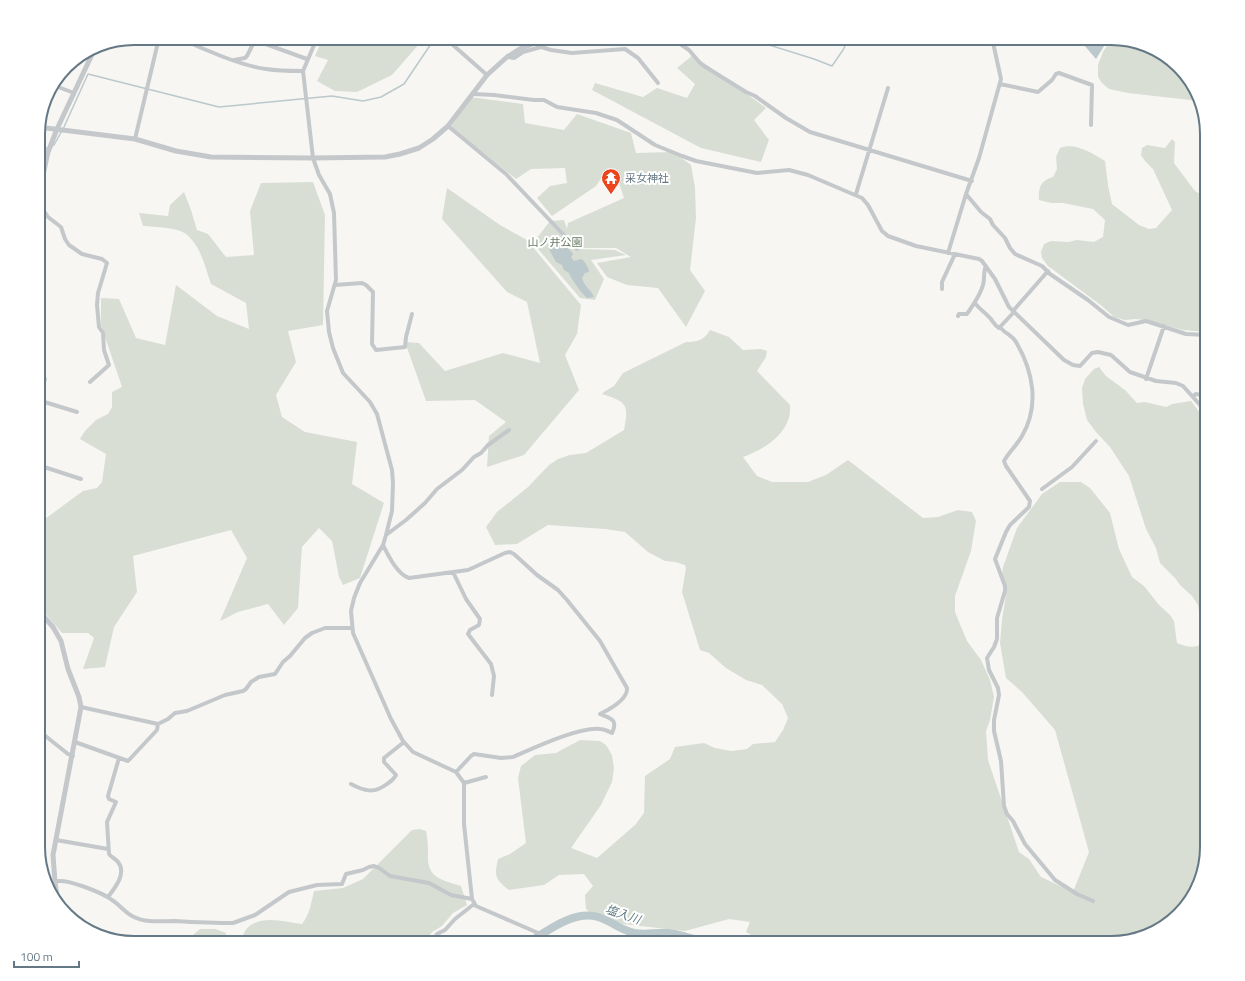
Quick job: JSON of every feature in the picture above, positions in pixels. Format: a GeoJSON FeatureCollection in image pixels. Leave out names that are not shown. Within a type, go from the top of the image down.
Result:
{"type":"FeatureCollection","features":[{"type":"Feature","properties":{"kind":"street"},"geometry":{"type":"LineString","coordinates":[[135,139],[157,45]]}},
{"type":"Feature","properties":{"kind":"street"},"geometry":{"type":"LineString","coordinates":[[197,45],[234,60],[266,69],[303,71]]}},
{"type":"Feature","properties":{"kind":"street"},"geometry":{"type":"LineString","coordinates":[[234,60],[246,57],[253,45]]}},
{"type":"Feature","properties":{"kind":"street"},"geometry":{"type":"LineString","coordinates":[[269,45],[307,59]]}},
{"type":"Feature","properties":{"kind":"street"},"geometry":{"type":"LineString","coordinates":[[314,45],[303,71],[313,158],[332,203],[336,275],[335,285],[327,311],[329,332],[333,348],[343,373],[373,406],[379,421],[392,470],[393,501],[386,535],[383,545],[356,592],[351,611],[354,637],[391,719],[404,742],[413,752],[456,772],[464,783],[464,824],[473,901],[476,906],[545,936]]}},
{"type":"Feature","properties":{"kind":"street"},"geometry":{"type":"LineString","coordinates":[[453,45],[487,75]]}},
{"type":"Feature","properties":{"kind":"street"},"geometry":{"type":"LineString","coordinates":[[45,128],[135,139],[176,151],[212,157],[385,157],[419,148],[433,139],[448,126],[487,75],[508,57],[520,49],[530,45]]}},
{"type":"Feature","properties":{"kind":"street"},"geometry":{"type":"LineString","coordinates":[[682,45],[689,50],[704,66],[755,96],[803,129],[972,181]]}},
{"type":"Feature","properties":{"kind":"street"},"geometry":{"type":"LineString","coordinates":[[948,253],[966,194],[972,181],[1000,84],[1001,79],[994,45]]}},
{"type":"Feature","properties":{"kind":"street"},"geometry":{"type":"LineString","coordinates":[[508,57],[514,58],[523,52],[541,47],[572,53],[625,49],[638,58],[658,84]]}},
{"type":"Feature","properties":{"kind":"street"},"geometry":{"type":"LineString","coordinates":[[45,162],[57,129],[91,56]]}},
{"type":"Feature","properties":{"kind":"street"},"geometry":{"type":"LineString","coordinates":[[1000,84],[1038,92],[1059,73],[1092,85],[1091,125]]}},
{"type":"Feature","properties":{"kind":"street"},"geometry":{"type":"LineString","coordinates":[[59,87],[74,93]]}},
{"type":"Feature","properties":{"kind":"street"},"geometry":{"type":"LineString","coordinates":[[856,194],[888,88]]}},
{"type":"Feature","properties":{"kind":"street"},"geometry":{"type":"LineString","coordinates":[[473,94],[494,95],[528,100],[544,100],[557,108],[596,113],[617,120],[655,145],[689,159],[757,173],[797,171],[856,194],[866,201],[879,225],[888,236],[908,244],[979,258],[982,260],[995,279],[1006,304],[1069,363],[1080,366],[1092,353],[1103,353],[1113,356],[1128,372],[1156,382],[1178,384],[1183,386],[1200,406]]}},
{"type":"Feature","properties":{"kind":"street"},"geometry":{"type":"LineString","coordinates":[[448,126],[506,174],[577,249]]}},
{"type":"Feature","properties":{"kind":"street"},"geometry":{"type":"LineString","coordinates":[[966,194],[990,220],[995,229],[1005,238],[1013,252],[1020,257],[1039,264],[1115,320],[1128,325],[1146,321],[1186,334],[1200,335]]}},
{"type":"Feature","properties":{"kind":"street"},"geometry":{"type":"LineString","coordinates":[[45,213],[61,227],[65,239],[69,245],[82,254],[102,259],[107,263],[98,293],[97,305],[99,327],[103,333],[104,350],[109,364],[90,382]]}},
{"type":"Feature","properties":{"kind":"street"},"geometry":{"type":"LineString","coordinates":[[942,289],[942,282],[955,254]]}},
{"type":"Feature","properties":{"kind":"street"},"geometry":{"type":"LineString","coordinates":[[958,316],[959,314],[967,314],[975,303],[983,288],[984,270],[986,266]]}},
{"type":"Feature","properties":{"kind":"street"},"geometry":{"type":"LineString","coordinates":[[1048,271],[1000,327],[1015,341],[1027,364],[1033,387],[1032,410],[1024,434],[1004,461],[1004,464],[1028,498],[1030,504],[1029,507],[1010,525],[995,559],[1005,586],[1005,595],[997,618],[997,639],[987,658],[989,670],[998,688],[994,731],[1001,761],[1004,806],[1007,814],[1013,821],[1025,844],[1055,880],[1077,894],[1093,901]]}},
{"type":"Feature","properties":{"kind":"street"},"geometry":{"type":"LineString","coordinates":[[335,285],[362,283],[373,292],[372,344],[376,350],[404,347],[412,314]]}},
{"type":"Feature","properties":{"kind":"street"},"geometry":{"type":"LineString","coordinates":[[975,303],[980,310],[991,319],[994,325],[999,328]]}},
{"type":"Feature","properties":{"kind":"street"},"geometry":{"type":"LineString","coordinates":[[1146,379],[1164,326]]}},
{"type":"Feature","properties":{"kind":"street"},"geometry":{"type":"LineString","coordinates":[[1193,396],[1196,394],[1200,395]]}},
{"type":"Feature","properties":{"kind":"street"},"geometry":{"type":"LineString","coordinates":[[45,403],[77,412]]}},
{"type":"Feature","properties":{"kind":"street"},"geometry":{"type":"LineString","coordinates":[[386,535],[416,512],[437,489],[462,470],[488,445],[509,430]]}},
{"type":"Feature","properties":{"kind":"street"},"geometry":{"type":"LineString","coordinates":[[1042,489],[1072,467],[1096,441]]}},
{"type":"Feature","properties":{"kind":"street"},"geometry":{"type":"LineString","coordinates":[[45,467],[81,479]]}},
{"type":"Feature","properties":{"kind":"street"},"geometry":{"type":"LineString","coordinates":[[383,545],[387,555],[393,561],[401,574],[407,578],[468,570],[505,553],[510,552],[514,554],[537,575],[558,590],[567,600],[600,640],[615,669],[625,683],[628,691],[626,697],[610,710],[600,714],[612,718],[614,728],[612,733],[599,729],[569,734],[513,757],[504,758],[474,754],[456,772]]}},
{"type":"Feature","properties":{"kind":"street"},"geometry":{"type":"LineString","coordinates":[[453,572],[466,599],[480,619],[479,625],[470,630],[468,634],[491,664],[494,676],[492,695]]}},
{"type":"Feature","properties":{"kind":"street"},"geometry":{"type":"LineString","coordinates":[[45,618],[53,627],[61,641],[68,669],[79,697],[81,707],[73,756],[53,855],[56,889]]}},
{"type":"Feature","properties":{"kind":"street"},"geometry":{"type":"LineString","coordinates":[[81,707],[158,724],[168,719],[175,713],[187,711],[226,695],[243,691],[251,682],[259,677],[276,674],[283,662],[305,638],[312,633],[326,628],[352,628]]}},
{"type":"Feature","properties":{"kind":"street"},"geometry":{"type":"LineString","coordinates":[[75,742],[126,761],[130,760],[157,730],[158,724]]}},
{"type":"Feature","properties":{"kind":"street"},"geometry":{"type":"LineString","coordinates":[[45,736],[68,754],[73,756]]}},
{"type":"Feature","properties":{"kind":"street"},"geometry":{"type":"LineString","coordinates":[[351,784],[369,791],[382,788],[396,775],[384,762],[384,758],[404,742]]}},
{"type":"Feature","properties":{"kind":"street"},"geometry":{"type":"LineString","coordinates":[[108,897],[118,884],[121,868],[118,861],[109,854],[107,822],[116,802],[109,799],[108,796],[118,758]]}},
{"type":"Feature","properties":{"kind":"street"},"geometry":{"type":"LineString","coordinates":[[464,783],[486,776]]}},
{"type":"Feature","properties":{"kind":"street"},"geometry":{"type":"LineString","coordinates":[[56,840],[108,849]]}},
{"type":"Feature","properties":{"kind":"street"},"geometry":{"type":"LineString","coordinates":[[55,882],[60,880],[88,888],[108,897],[135,918],[147,921],[232,923],[255,915],[289,892],[317,885],[342,884],[346,874],[374,866],[390,876],[429,883],[451,895],[473,901]]}},
{"type":"Feature","properties":{"kind":"street"},"geometry":{"type":"LineString","coordinates":[[435,936],[445,930],[473,901]]}},
{"type":"Feature","properties":{"kind":"green space"},"geometry":{"type":"Polygon","coordinates":[[[320,45],[418,45],[392,75],[357,92],[335,91],[317,81],[328,60],[315,56],[320,45]]]}},
{"type":"Feature","properties":{"kind":"green space"},"geometry":{"type":"Polygon","coordinates":[[[1108,45],[1111,45],[1134,48],[1150,54],[1170,67],[1178,75],[1193,100],[1128,93],[1109,89],[1098,77],[1098,65],[1108,45]]]}},
{"type":"Feature","properties":{"kind":"green space"},"geometry":{"type":"Polygon","coordinates":[[[693,55],[766,108],[754,120],[769,140],[761,162],[701,148],[592,90],[595,83],[643,97],[657,88],[687,98],[695,84],[677,68],[693,55]]]}},
{"type":"Feature","properties":{"kind":"green space"},"geometry":{"type":"Polygon","coordinates":[[[470,97],[523,104],[525,123],[564,130],[577,114],[631,133],[636,153],[673,152],[691,165],[695,187],[696,218],[690,270],[705,291],[686,327],[658,288],[627,285],[607,277],[597,263],[631,257],[616,248],[580,248],[575,242],[582,242],[582,235],[567,229],[568,223],[624,198],[618,180],[608,168],[596,186],[552,216],[537,198],[550,186],[567,183],[565,168],[531,169],[516,179],[451,127],[470,97]]]}},
{"type":"Feature","properties":{"kind":"green space"},"geometry":{"type":"Polygon","coordinates":[[[1172,139],[1175,142],[1174,163],[1195,191],[1200,194],[1200,331],[1183,330],[1145,320],[1125,320],[1114,317],[1102,306],[1048,266],[1042,258],[1041,252],[1044,244],[1051,241],[1068,242],[1077,240],[1094,242],[1103,237],[1105,220],[1093,209],[1039,200],[1041,185],[1049,178],[1053,177],[1057,169],[1056,157],[1060,148],[1072,146],[1077,147],[1105,161],[1112,204],[1139,225],[1149,229],[1156,228],[1172,210],[1153,169],[1141,155],[1142,148],[1147,145],[1165,148],[1172,139]]]}},
{"type":"Feature","properties":{"kind":"green space"},"geometry":{"type":"Polygon","coordinates":[[[313,182],[325,215],[323,325],[288,331],[296,362],[276,395],[282,417],[305,432],[357,442],[352,484],[384,503],[360,578],[343,585],[339,577],[332,541],[319,528],[302,547],[298,608],[284,625],[268,604],[238,612],[220,621],[247,558],[231,530],[133,556],[137,592],[114,627],[105,667],[83,669],[94,638],[88,633],[62,633],[45,613],[45,519],[83,491],[97,488],[102,482],[106,454],[80,439],[85,431],[96,420],[108,414],[112,407],[112,392],[122,387],[101,325],[101,298],[119,299],[136,338],[165,345],[176,285],[217,316],[249,329],[246,303],[211,284],[202,257],[191,239],[186,234],[177,230],[143,226],[139,213],[168,216],[170,205],[184,192],[197,230],[208,234],[226,257],[254,255],[250,211],[261,183],[313,182]]]}},
{"type":"Feature","properties":{"kind":"green space"},"geometry":{"type":"Polygon","coordinates":[[[447,188],[500,225],[527,240],[581,305],[577,334],[565,355],[579,390],[524,455],[487,467],[489,436],[506,422],[475,400],[426,401],[405,342],[419,343],[445,371],[503,353],[540,363],[527,302],[507,292],[442,219],[447,188]]]}},
{"type":"Feature","properties":{"kind":"green space","name":"山ノ井公園"},"geometry":{"type":"Polygon","coordinates":[[[564,220],[567,229],[582,235],[581,241],[573,241],[580,249],[615,250],[626,255],[591,260],[604,279],[595,300],[580,298],[533,243],[550,221],[564,220]]]}},
{"type":"Feature","properties":{"kind":"green space"},"geometry":{"type":"Polygon","coordinates":[[[710,330],[729,337],[743,350],[761,349],[767,351],[766,357],[757,371],[790,405],[789,418],[786,425],[776,438],[764,447],[743,457],[757,476],[772,482],[808,482],[826,475],[848,460],[923,518],[938,517],[958,510],[972,512],[976,521],[971,551],[955,596],[955,612],[967,641],[981,660],[990,680],[994,697],[990,720],[986,731],[988,760],[1019,852],[1029,859],[1041,877],[1073,892],[1089,852],[1055,730],[1022,692],[1006,678],[1000,643],[1006,595],[1002,575],[1003,567],[1017,528],[1042,494],[1060,482],[1081,482],[1090,488],[1110,513],[1119,549],[1132,577],[1144,586],[1159,605],[1170,615],[1174,621],[1177,643],[1190,647],[1200,644],[1199,859],[1191,886],[1178,906],[1165,918],[1150,927],[1134,933],[1111,936],[753,936],[746,932],[750,922],[729,919],[685,931],[623,924],[593,915],[586,909],[585,895],[593,886],[584,874],[559,875],[544,885],[509,890],[498,880],[496,869],[498,859],[510,854],[526,843],[518,778],[521,766],[535,755],[556,753],[580,740],[600,741],[606,745],[612,755],[614,768],[612,782],[601,805],[571,848],[597,858],[635,825],[644,813],[645,776],[670,759],[675,747],[704,743],[715,748],[731,751],[747,749],[753,744],[775,742],[783,730],[788,718],[782,704],[762,685],[746,680],[726,668],[709,653],[700,650],[682,592],[686,568],[685,565],[665,561],[648,552],[625,532],[548,525],[517,544],[495,545],[486,527],[497,512],[528,487],[549,465],[558,459],[570,455],[586,453],[624,430],[626,409],[624,405],[617,399],[602,394],[614,386],[623,373],[686,342],[694,342],[705,336],[710,330]]]}},
{"type":"Feature","properties":{"kind":"green space"},"geometry":{"type":"Polygon","coordinates":[[[1099,367],[1106,376],[1125,390],[1137,403],[1145,402],[1166,407],[1172,404],[1191,401],[1200,413],[1200,620],[1198,605],[1192,596],[1160,563],[1156,548],[1146,529],[1129,476],[1110,447],[1087,420],[1083,404],[1082,388],[1085,379],[1094,369],[1099,367]]]}},
{"type":"Feature","properties":{"kind":"green space"},"geometry":{"type":"Polygon","coordinates":[[[420,829],[426,831],[428,844],[428,864],[430,870],[443,880],[461,886],[467,905],[453,913],[442,926],[432,932],[429,936],[243,936],[250,925],[264,920],[302,924],[309,912],[314,891],[343,888],[363,879],[412,830],[420,829]]]}},
{"type":"Feature","properties":{"kind":"green space"},"geometry":{"type":"Polygon","coordinates":[[[200,929],[215,929],[226,933],[226,936],[193,935],[200,929]]]}},
{"type":"Feature","properties":{"kind":"shaded area"},"geometry":{"type":"Polygon","coordinates":[[[1084,45],[1105,45],[1096,59],[1084,45]]]}},
{"type":"Feature","properties":{"kind":"shaded area"},"geometry":{"type":"Polygon","coordinates":[[[554,239],[562,243],[570,250],[573,254],[571,257],[574,261],[581,259],[585,263],[589,272],[585,273],[582,278],[594,297],[587,298],[569,273],[564,270],[562,265],[556,262],[549,249],[549,245],[554,239]]]}},
{"type":"Feature","properties":{"kind":"waterway"},"geometry":{"type":"LineString","coordinates":[[52,146],[64,127],[88,74],[219,107],[332,96],[363,101],[381,97],[404,84],[430,45]]}},
{"type":"Feature","properties":{"kind":"waterway"},"geometry":{"type":"LineString","coordinates":[[769,45],[832,66],[846,45]]}},
{"type":"Feature","properties":{"kind":"waterway","name":"塩入川"},"geometry":{"type":"LineString","coordinates":[[539,936],[561,923],[580,916],[598,917],[634,933],[668,933],[682,936]]}},
{"type":"Feature","properties":{"kind":"place","name":"采女神社"},"geometry":{"type":"Point","coordinates":[611,195]}}]}
